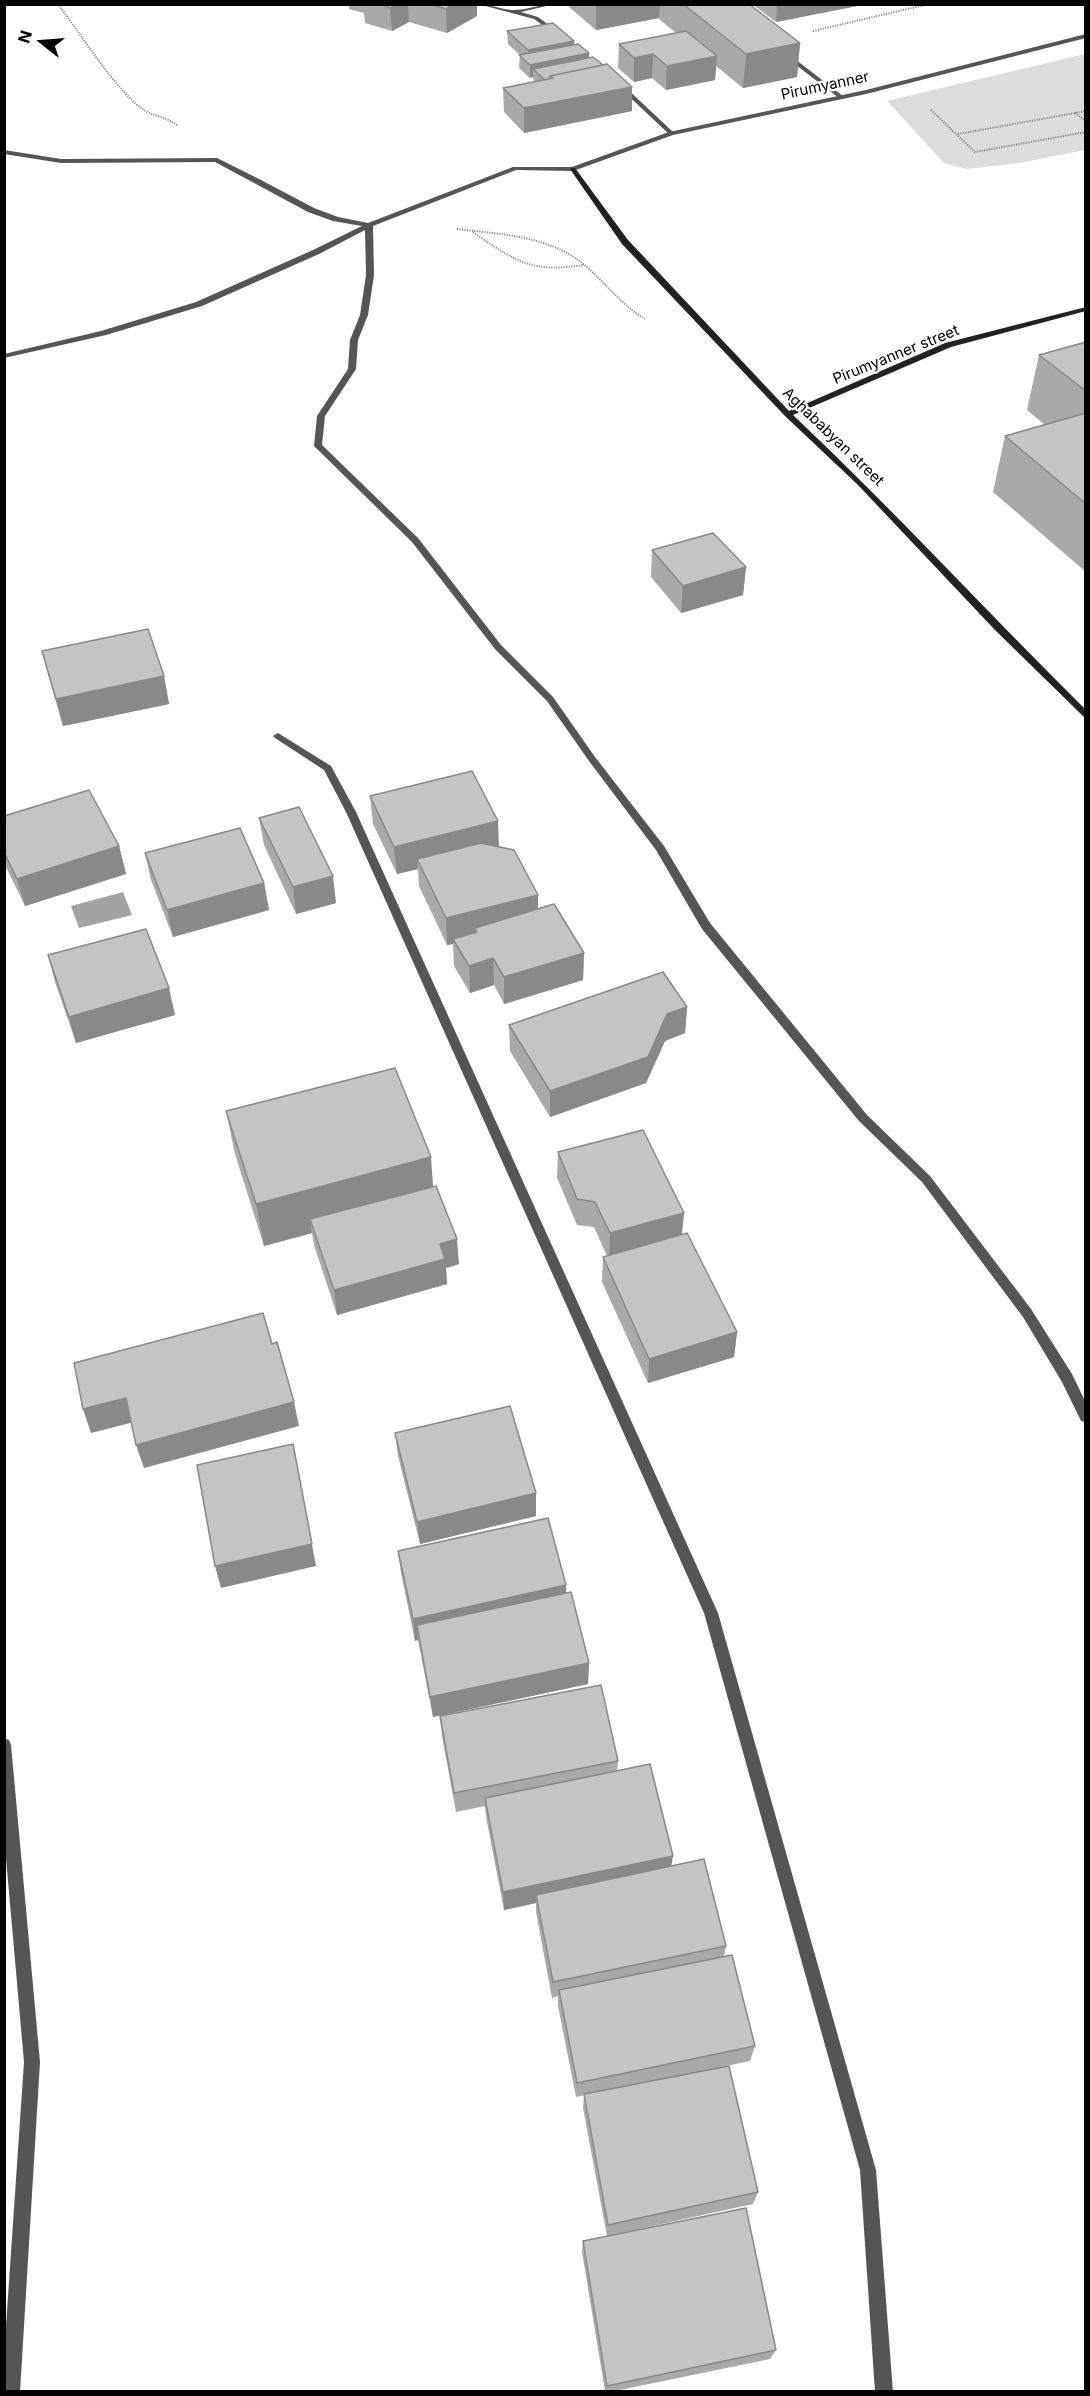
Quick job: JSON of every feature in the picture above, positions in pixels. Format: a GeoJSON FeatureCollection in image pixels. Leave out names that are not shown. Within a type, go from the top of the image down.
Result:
{"type":"FeatureCollection","features":[{"type":"Feature","properties":{"kind":"street"},"geometry":{"type":"LineString","coordinates":[[482,4],[536,18],[561,36]]}},
{"type":"Feature","properties":{"kind":"street"},"geometry":{"type":"LineString","coordinates":[[513,11],[552,4]]}},
{"type":"Feature","properties":{"kind":"street","name":"Pirumyanner"},"geometry":{"type":"LineString","coordinates":[[573,169],[671,133],[841,97],[1086,36]]}},
{"type":"Feature","properties":{"kind":"street"},"geometry":{"type":"LineString","coordinates":[[769,41],[841,97]]}},
{"type":"Feature","properties":{"kind":"street"},"geometry":{"type":"LineString","coordinates":[[619,84],[671,133]]}},
{"type":"Feature","properties":{"kind":"street"},"geometry":{"type":"LineString","coordinates":[[4,152],[61,161],[217,160],[311,210],[336,219],[369,225]]}},
{"type":"Feature","properties":{"kind":"street"},"geometry":{"type":"LineString","coordinates":[[4,356],[103,333],[198,304],[316,252],[369,225],[515,168],[573,169]]}},
{"type":"Feature","properties":{"kind":"street","name":"Aghababyan street"},"geometry":{"type":"LineString","coordinates":[[573,169],[625,242],[788,414],[861,483],[998,628],[1086,716]]}},
{"type":"Feature","properties":{"kind":"street"},"geometry":{"type":"LineString","coordinates":[[369,225],[370,275],[364,315],[354,340],[352,369],[321,416],[318,446],[415,540],[498,647],[550,699],[592,759],[660,848],[706,926],[863,1118],[926,1179],[1027,1313],[1067,1378],[1086,1417]]}},
{"type":"Feature","properties":{"kind":"street","name":"Pirumyanner street"},"geometry":{"type":"LineString","coordinates":[[788,414],[948,345],[1086,309]]}},
{"type":"Feature","properties":{"kind":"street"},"geometry":{"type":"LineString","coordinates":[[278,736],[328,768],[351,812],[711,1613],[868,2170],[884,2391]]}},
{"type":"Feature","properties":{"kind":"street"},"geometry":{"type":"LineString","coordinates":[[4,1745],[32,2062],[11,2391]]}},
{"type":"Feature","properties":{"kind":"path"},"geometry":{"type":"LineString","coordinates":[[58,4],[125,93],[145,111],[171,120],[217,160]]}},
{"type":"Feature","properties":{"kind":"path"},"geometry":{"type":"LineString","coordinates":[[769,41],[928,4]]}},
{"type":"Feature","properties":{"kind":"path"},"geometry":{"type":"LineString","coordinates":[[926,106],[975,152],[1086,132]]}},
{"type":"Feature","properties":{"kind":"path"},"geometry":{"type":"LineString","coordinates":[[958,134],[1086,111]]}},
{"type":"Feature","properties":{"kind":"path"},"geometry":{"type":"LineString","coordinates":[[1075,113],[1086,121]]}},
{"type":"Feature","properties":{"kind":"path"},"geometry":{"type":"LineString","coordinates":[[585,265],[557,269],[531,266],[510,259],[472,231],[547,241],[585,265],[621,301]]}},
{"type":"Feature","properties":{"kind":"shaded area"},"geometry":{"type":"Polygon","coordinates":[[[1085,54],[1085,150],[1019,163],[967,169],[944,163],[887,101],[1085,54]]]}},
{"type":"Feature","properties":{"kind":"shaded area"},"geometry":{"type":"Polygon","coordinates":[[[123,892],[132,915],[79,928],[71,906],[123,892]]]}},
{"type":"Feature","properties":{"kind":"building"},"geometry":{"type":"Polygon","coordinates":[[[380,4],[396,4],[390,8],[380,4]]]}},
{"type":"Feature","properties":{"kind":"building"},"geometry":{"type":"Polygon","coordinates":[[[430,4],[454,4],[446,9],[430,4]]]}},
{"type":"Feature","properties":{"kind":"building"},"geometry":{"type":"Polygon","coordinates":[[[683,4],[749,4],[800,43],[746,54],[683,4]]]}},
{"type":"Feature","properties":{"kind":"building"},"geometry":{"type":"Polygon","coordinates":[[[553,23],[574,41],[528,50],[507,31],[553,23]]]}},
{"type":"Feature","properties":{"kind":"building"},"geometry":{"type":"Polygon","coordinates":[[[686,31],[717,56],[667,66],[653,54],[634,58],[619,44],[686,31]]]}},
{"type":"Feature","properties":{"kind":"building"},"geometry":{"type":"Polygon","coordinates":[[[578,44],[589,53],[530,65],[519,55],[578,44]]]}},
{"type":"Feature","properties":{"kind":"building"},"geometry":{"type":"Polygon","coordinates":[[[593,57],[603,65],[550,76],[545,80],[533,69],[593,57]]]}},
{"type":"Feature","properties":{"kind":"building"},"geometry":{"type":"Polygon","coordinates":[[[607,64],[632,87],[524,108],[503,88],[553,78],[550,76],[607,64]]]}},
{"type":"Feature","properties":{"kind":"building"},"geometry":{"type":"Polygon","coordinates":[[[1086,342],[1086,391],[1039,355],[1086,342]]]}},
{"type":"Feature","properties":{"kind":"building"},"geometry":{"type":"Polygon","coordinates":[[[1086,413],[1086,504],[1005,436],[1086,413]]]}},
{"type":"Feature","properties":{"kind":"building"},"geometry":{"type":"Polygon","coordinates":[[[713,533],[746,567],[683,586],[652,550],[713,533]]]}},
{"type":"Feature","properties":{"kind":"building"},"geometry":{"type":"Polygon","coordinates":[[[148,629],[164,676],[56,699],[42,651],[148,629]]]}},
{"type":"Feature","properties":{"kind":"building"},"geometry":{"type":"Polygon","coordinates":[[[472,771],[498,821],[394,847],[370,796],[472,771]]]}},
{"type":"Feature","properties":{"kind":"building"},"geometry":{"type":"Polygon","coordinates":[[[89,790],[119,846],[17,879],[4,852],[4,816],[89,790]]]}},
{"type":"Feature","properties":{"kind":"building"},"geometry":{"type":"Polygon","coordinates":[[[299,807],[333,876],[293,887],[259,818],[299,807]]]}},
{"type":"Feature","properties":{"kind":"building"},"geometry":{"type":"Polygon","coordinates":[[[240,828],[264,883],[167,910],[145,853],[240,828]]]}},
{"type":"Feature","properties":{"kind":"building"},"geometry":{"type":"Polygon","coordinates":[[[481,843],[514,850],[538,895],[446,918],[417,859],[481,843]]]}},
{"type":"Feature","properties":{"kind":"building"},"geometry":{"type":"Polygon","coordinates":[[[554,904],[584,953],[504,977],[493,958],[469,966],[453,939],[477,932],[475,928],[554,904]]]}},
{"type":"Feature","properties":{"kind":"building"},"geometry":{"type":"Polygon","coordinates":[[[146,929],[169,988],[69,1017],[48,955],[146,929]]]}},
{"type":"Feature","properties":{"kind":"building"},"geometry":{"type":"Polygon","coordinates":[[[663,972],[687,1007],[667,1014],[648,1057],[550,1091],[509,1025],[663,972]]]}},
{"type":"Feature","properties":{"kind":"building"},"geometry":{"type":"Polygon","coordinates":[[[395,1068],[431,1157],[256,1204],[226,1111],[395,1068]]]}},
{"type":"Feature","properties":{"kind":"building"},"geometry":{"type":"Polygon","coordinates":[[[643,1130],[684,1213],[610,1233],[595,1202],[577,1199],[558,1152],[643,1130]]]}},
{"type":"Feature","properties":{"kind":"building"},"geometry":{"type":"Polygon","coordinates":[[[436,1186],[457,1239],[440,1244],[445,1259],[334,1290],[310,1219],[436,1186]]]}},
{"type":"Feature","properties":{"kind":"building"},"geometry":{"type":"Polygon","coordinates":[[[687,1233],[737,1332],[649,1359],[603,1257],[687,1233]]]}},
{"type":"Feature","properties":{"kind":"building"},"geometry":{"type":"Polygon","coordinates":[[[263,1313],[272,1344],[277,1342],[294,1402],[136,1445],[126,1398],[83,1409],[74,1363],[263,1313]]]}},
{"type":"Feature","properties":{"kind":"building"},"geometry":{"type":"Polygon","coordinates":[[[510,1406],[536,1493],[417,1522],[395,1433],[510,1406]]]}},
{"type":"Feature","properties":{"kind":"building"},"geometry":{"type":"Polygon","coordinates":[[[293,1444],[312,1544],[215,1566],[197,1465],[293,1444]]]}},
{"type":"Feature","properties":{"kind":"building"},"geometry":{"type":"Polygon","coordinates":[[[548,1518],[566,1585],[413,1619],[398,1551],[548,1518]]]}},
{"type":"Feature","properties":{"kind":"building"},"geometry":{"type":"Polygon","coordinates":[[[571,1592],[589,1663],[430,1697],[417,1625],[571,1592]]]}},
{"type":"Feature","properties":{"kind":"building"},"geometry":{"type":"Polygon","coordinates":[[[601,1685],[618,1761],[454,1793],[440,1716],[601,1685]]]}},
{"type":"Feature","properties":{"kind":"building"},"geometry":{"type":"Polygon","coordinates":[[[650,1764],[673,1856],[503,1892],[485,1798],[650,1764]]]}},
{"type":"Feature","properties":{"kind":"building"},"geometry":{"type":"Polygon","coordinates":[[[704,1859],[726,1946],[553,1982],[536,1895],[704,1859]]]}},
{"type":"Feature","properties":{"kind":"building"},"geometry":{"type":"Polygon","coordinates":[[[732,1955],[755,2046],[577,2083],[559,1990],[732,1955]]]}},
{"type":"Feature","properties":{"kind":"building"},"geometry":{"type":"Polygon","coordinates":[[[729,2066],[758,2192],[608,2225],[584,2094],[729,2066]]]}},
{"type":"Feature","properties":{"kind":"building"},"geometry":{"type":"Polygon","coordinates":[[[746,2208],[776,2350],[607,2386],[583,2241],[746,2208]]]}}]}
